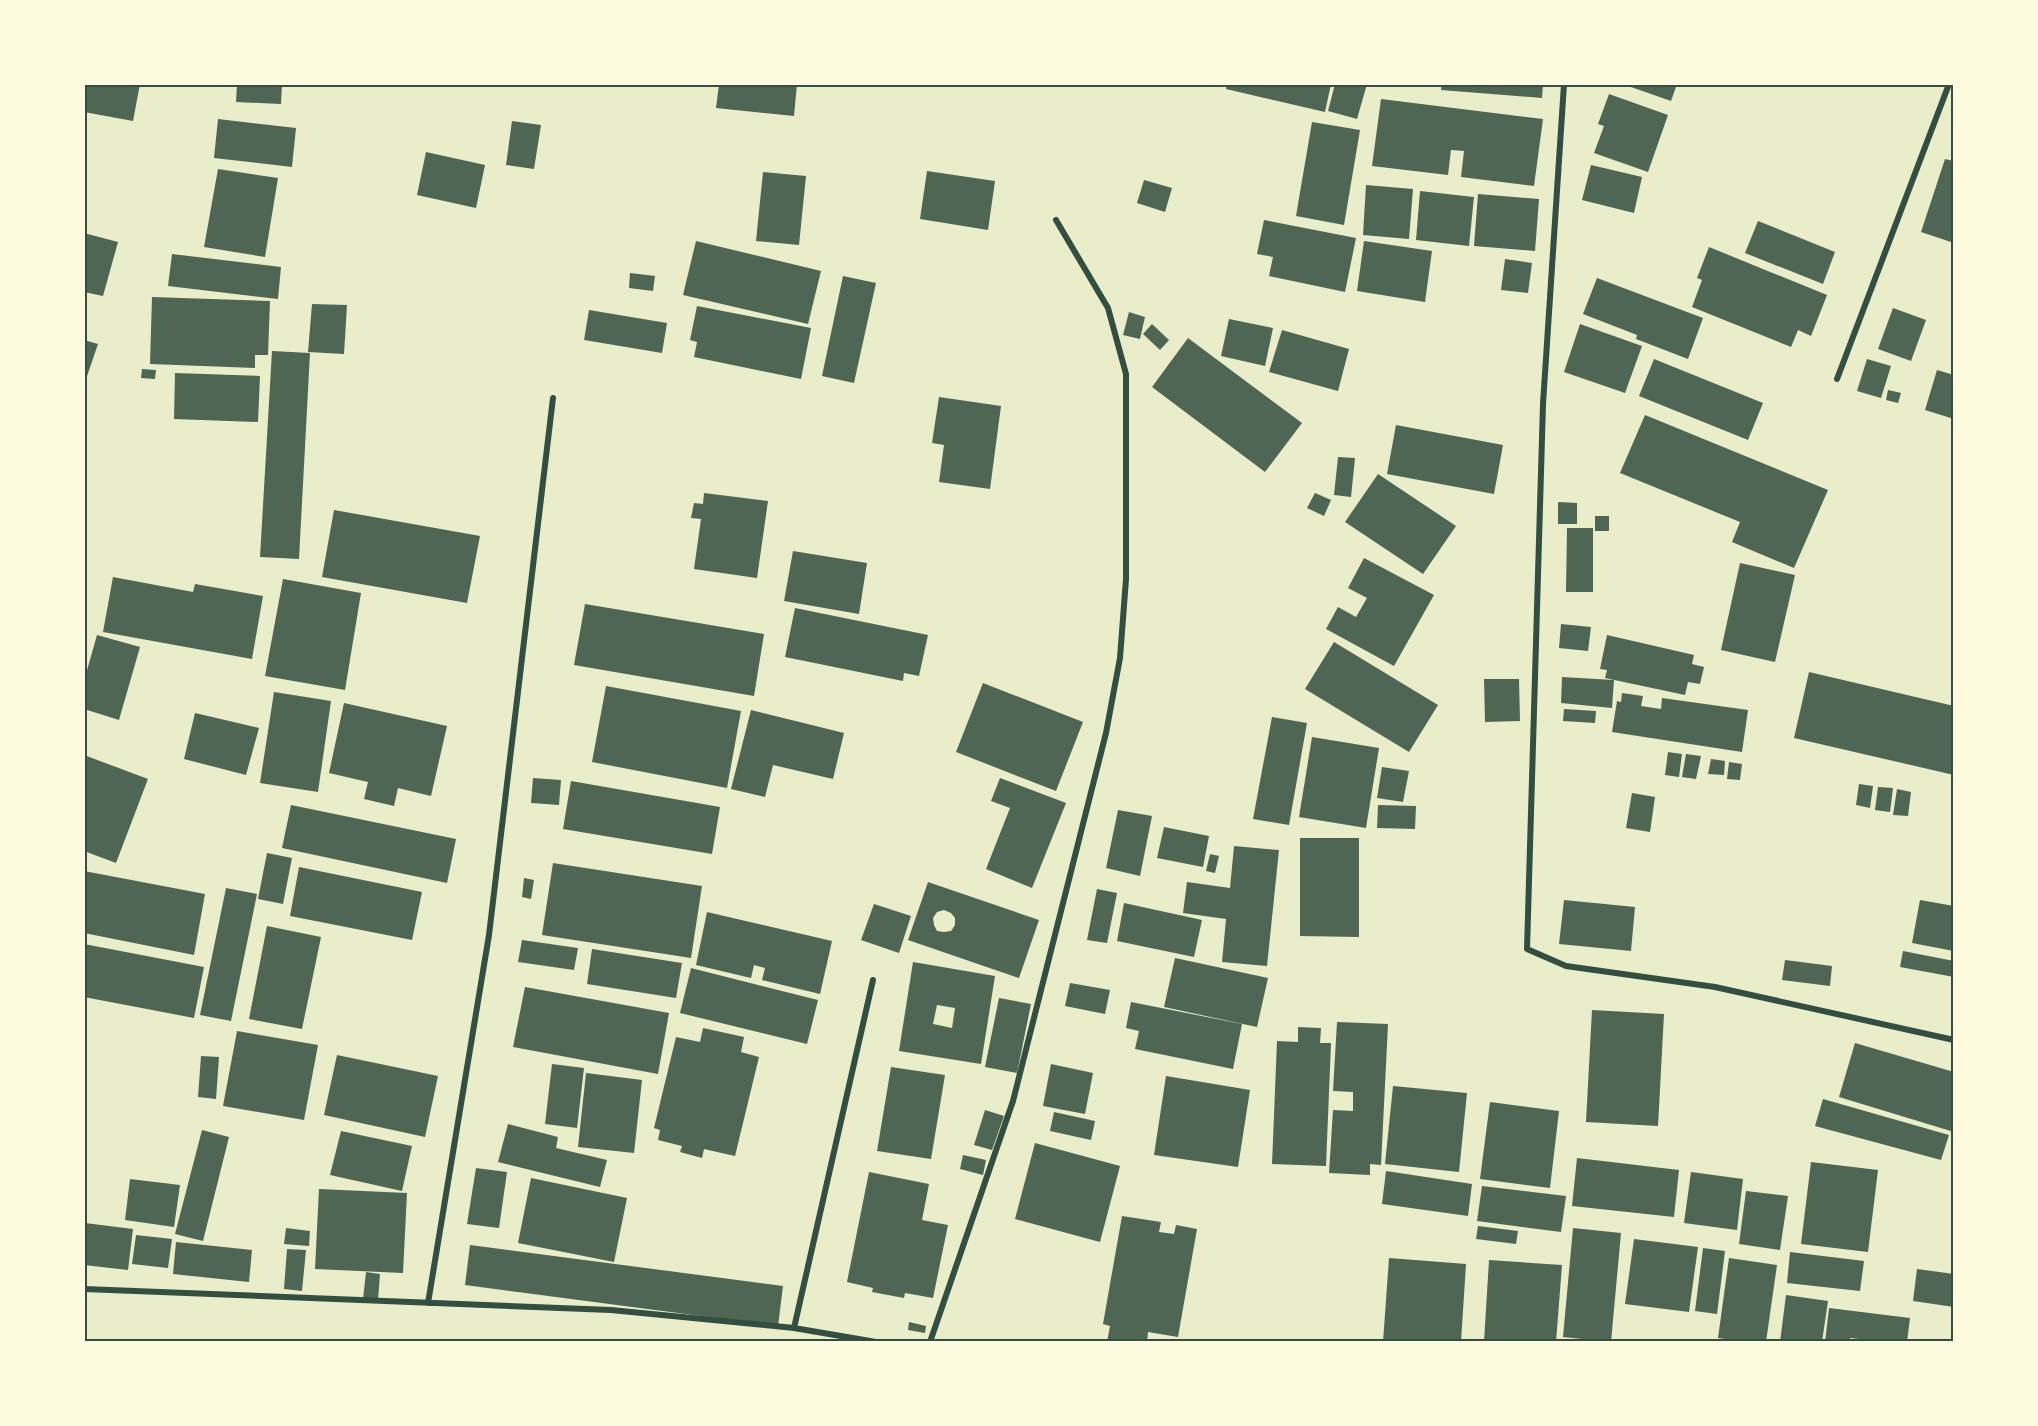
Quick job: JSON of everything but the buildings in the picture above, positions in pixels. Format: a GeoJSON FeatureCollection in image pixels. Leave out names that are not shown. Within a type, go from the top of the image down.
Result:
{"type":"FeatureCollection","features":[{"type":"Feature","properties":{"kind":"street"},"geometry":{"type":"LineString","coordinates":[[1564,84],[1543,404],[1527,949],[1566,966],[1715,987],[1954,1040]]}},
{"type":"Feature","properties":{"kind":"street"},"geometry":{"type":"LineString","coordinates":[[1837,379],[1949,84]]}},
{"type":"Feature","properties":{"kind":"street"},"geometry":{"type":"LineString","coordinates":[[930,1342],[1013,1101],[1106,733],[1120,658],[1126,579],[1126,374],[1108,308],[1056,220]]}},
{"type":"Feature","properties":{"kind":"street"},"geometry":{"type":"LineString","coordinates":[[428,1304],[489,935],[553,398]]}},
{"type":"Feature","properties":{"kind":"street"},"geometry":{"type":"LineString","coordinates":[[794,1328],[873,981]]}},
{"type":"Feature","properties":{"kind":"street"},"geometry":{"type":"LineString","coordinates":[[84,1289],[611,1310],[794,1328],[876,1342]]}}]}
